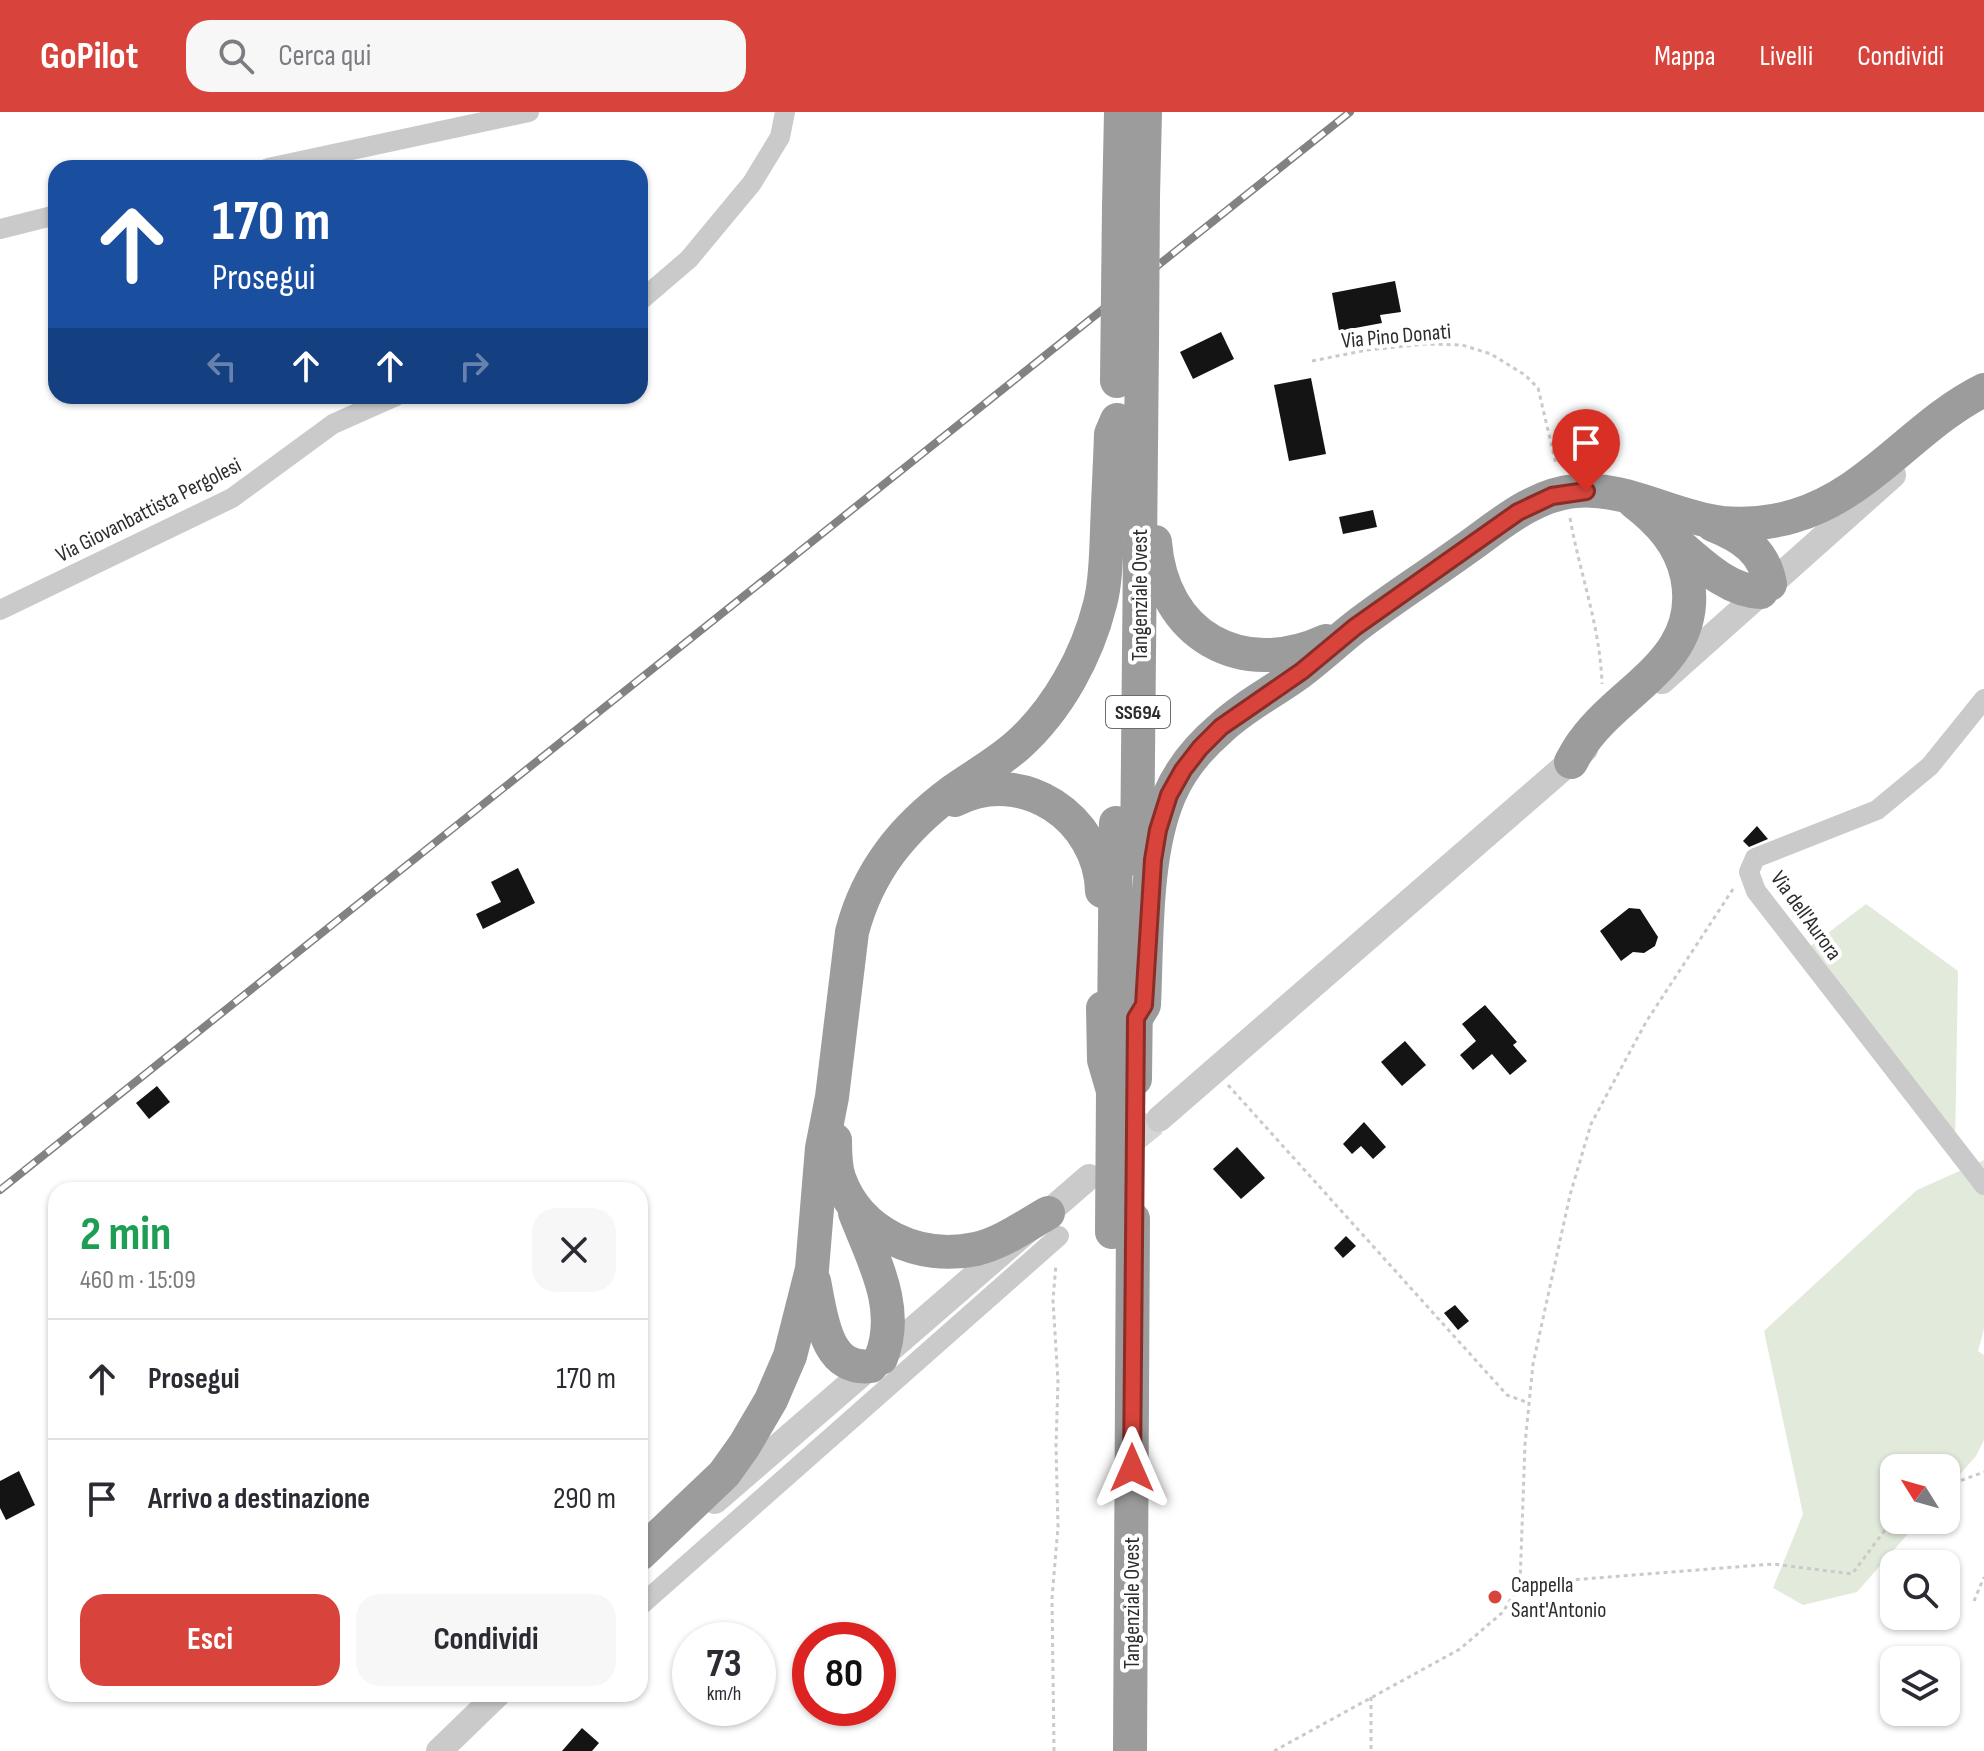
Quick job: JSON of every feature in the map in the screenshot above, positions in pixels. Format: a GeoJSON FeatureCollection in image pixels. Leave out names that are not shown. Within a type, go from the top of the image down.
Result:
{"type":"FeatureCollection","features":[{"type":"Feature","properties":{"kind":"highway","name":"Tangenziale Ovest"},"geometry":{"type":"LineString","coordinates":[[1121,112],[1131,201],[1136,1018],[1124,1085]]}},
{"type":"Feature","properties":{"kind":"highway","name":"Tangenziale Ovest"},"geometry":{"type":"LineString","coordinates":[[1107,1751],[1124,1085],[1117,420],[1133,365],[1131,201],[1145,112]]}},
{"type":"Feature","properties":{"kind":"highway"},"geometry":{"type":"LineString","coordinates":[[1133,365],[1148,393],[1156,559],[1163,587],[1179,614],[1202,635],[1229,650],[1256,655],[1288,654],[1355,627]]}},
{"type":"Feature","properties":{"kind":"highway"},"geometry":{"type":"LineString","coordinates":[[1682,527],[1756,523],[1816,509],[1865,480],[1963,400],[1984,392]]}},
{"type":"Feature","properties":{"kind":"highway"},"geometry":{"type":"LineString","coordinates":[[648,1547],[724,1474],[771,1400],[790,1356],[812,1269],[822,1148],[832,1097],[852,932],[858,910],[886,855],[919,818],[1018,745],[1047,713],[1076,668],[1101,602],[1111,434],[1117,420]]}},
{"type":"Feature","properties":{"kind":"highway"},"geometry":{"type":"LineString","coordinates":[[1136,1018],[1144,1005],[1155,845],[1169,795],[1200,748],[1221,727],[1302,671],[1355,627],[1533,504],[1574,491],[1628,496],[1654,517],[1682,527],[1727,530],[1751,545],[1767,568],[1766,588],[1748,592],[1719,577],[1682,527]]}},
{"type":"Feature","properties":{"kind":"highway"},"geometry":{"type":"LineString","coordinates":[[1571,762],[1584,740],[1663,664],[1678,642],[1688,618],[1690,591],[1680,553],[1682,527]]}},
{"type":"Feature","properties":{"kind":"highway"},"geometry":{"type":"LineString","coordinates":[[919,818],[964,795],[991,789],[1010,789],[1036,794],[1062,810],[1080,829],[1096,856],[1102,885],[1104,1060],[1124,1085]]}},
{"type":"Feature","properties":{"kind":"highway"},"geometry":{"type":"LineString","coordinates":[[812,1269],[824,1328],[840,1360],[860,1368],[876,1362],[888,1334],[887,1300],[881,1277],[839,1176],[832,1097]]}},
{"type":"Feature","properties":{"kind":"highway"},"geometry":{"type":"LineString","coordinates":[[849,1197],[861,1215],[879,1231],[904,1245],[929,1251],[976,1249],[1054,1224]]}},
{"type":"Feature","properties":{"kind":"highway","name":"Tangenziale Ovest"},"geometry":{"type":"LineString","coordinates":[[1122,1226],[1130,1751]]}},
{"type":"Feature","properties":{"kind":"street"},"geometry":{"type":"LineString","coordinates":[[305,160],[529,112]]}},
{"type":"Feature","properties":{"kind":"street"},"geometry":{"type":"LineString","coordinates":[[648,294],[689,259],[752,183],[780,137],[785,112]]}},
{"type":"Feature","properties":{"kind":"street"},"geometry":{"type":"LineString","coordinates":[[0,229],[48,217]]}},
{"type":"Feature","properties":{"kind":"street"},"geometry":{"type":"LineString","coordinates":[[1159,1119],[1571,762],[1984,392]]}},
{"type":"Feature","properties":{"kind":"street","name":"Via Giovanbattista Pergolesi"},"geometry":{"type":"LineString","coordinates":[[0,610],[232,498],[333,424],[378,404]]}},
{"type":"Feature","properties":{"kind":"street","name":"Via dell'Aurora"},"geometry":{"type":"LineString","coordinates":[[1984,699],[1930,766],[1877,810],[1755,858],[1749,872],[1756,891],[1984,1185]]}},
{"type":"Feature","properties":{"kind":"street"},"geometry":{"type":"LineString","coordinates":[[648,1599],[1054,1224],[1089,1177]]}},
{"type":"Feature","properties":{"kind":"street"},"geometry":{"type":"LineString","coordinates":[[648,1559],[876,1362],[1054,1224]]}},
{"type":"Feature","properties":{"kind":"street"},"geometry":{"type":"LineString","coordinates":[[439,1751],[490,1702]]}},
{"type":"Feature","properties":{"kind":"path","name":"Via Pino Donati"},"geometry":{"type":"LineString","coordinates":[[1312,361],[1367,350],[1426,344],[1462,345],[1491,354],[1525,375],[1538,388],[1556,464]]}},
{"type":"Feature","properties":{"kind":"path"},"geometry":{"type":"LineString","coordinates":[[1570,518],[1596,626],[1602,691],[1610,715]]}},
{"type":"Feature","properties":{"kind":"path"},"geometry":{"type":"LineString","coordinates":[[1274,1751],[1460,1649],[1503,1612],[1520,1584],[1525,1444],[1533,1364],[1567,1211],[1591,1124],[1646,1022],[1734,886],[1749,872]]}},
{"type":"Feature","properties":{"kind":"path"},"geometry":{"type":"LineString","coordinates":[[1215,1070],[1507,1395],[1529,1403]]}},
{"type":"Feature","properties":{"kind":"path"},"geometry":{"type":"LineString","coordinates":[[1054,1224],[1058,1527],[1052,1598],[1054,1751]]}},
{"type":"Feature","properties":{"kind":"path"},"geometry":{"type":"LineString","coordinates":[[1960,1481],[1984,1472]]}},
{"type":"Feature","properties":{"kind":"path"},"geometry":{"type":"LineString","coordinates":[[1520,1584],[1773,1564],[1852,1574],[1882,1534]]}},
{"type":"Feature","properties":{"kind":"path"},"geometry":{"type":"LineString","coordinates":[[1974,1601],[1984,1577]]}},
{"type":"Feature","properties":{"kind":"path"},"geometry":{"type":"LineString","coordinates":[[1371,1697],[1371,1751]]}},
{"type":"Feature","properties":{"kind":"shaded area"},"geometry":{"type":"Polygon","coordinates":[[[1866,904],[1958,971],[1955,1148],[1803,952],[1866,904]]]}},
{"type":"Feature","properties":{"kind":"shaded area"},"geometry":{"type":"Polygon","coordinates":[[[1984,1160],[1984,1329],[1978,1351],[1984,1355],[1984,1440],[1976,1456],[1960,1474],[1960,1454],[1880,1454],[1880,1534],[1908,1534],[1894,1550],[1880,1550],[1880,1566],[1857,1592],[1803,1605],[1773,1588],[1803,1514],[1764,1331],[1917,1190],[1984,1160]]]}},
{"type":"Feature","properties":{"kind":"building"},"geometry":{"type":"Polygon","coordinates":[[[1395,281],[1401,312],[1380,315],[1382,323],[1339,331],[1332,293],[1395,281]]]}},
{"type":"Feature","properties":{"kind":"building"},"geometry":{"type":"Polygon","coordinates":[[[1221,332],[1234,359],[1193,379],[1180,352],[1221,332]]]}},
{"type":"Feature","properties":{"kind":"building"},"geometry":{"type":"Polygon","coordinates":[[[1311,378],[1326,454],[1289,461],[1274,385],[1311,378]]]}},
{"type":"Feature","properties":{"kind":"building"},"geometry":{"type":"Polygon","coordinates":[[[1373,510],[1377,527],[1343,534],[1339,517],[1373,510]]]}},
{"type":"Feature","properties":{"kind":"building"},"geometry":{"type":"Polygon","coordinates":[[[1757,826],[1768,839],[1749,847],[1743,841],[1757,826]]]}},
{"type":"Feature","properties":{"kind":"building"},"geometry":{"type":"Polygon","coordinates":[[[518,868],[535,903],[483,929],[476,914],[501,902],[491,882],[518,868]]]}},
{"type":"Feature","properties":{"kind":"building"},"geometry":{"type":"Polygon","coordinates":[[[1629,908],[1640,909],[1658,937],[1655,946],[1644,953],[1633,952],[1621,961],[1600,931],[1629,908]]]}},
{"type":"Feature","properties":{"kind":"building"},"geometry":{"type":"Polygon","coordinates":[[[1485,1005],[1517,1042],[1513,1045],[1527,1061],[1510,1075],[1492,1054],[1473,1070],[1460,1055],[1476,1041],[1462,1024],[1485,1005]]]}},
{"type":"Feature","properties":{"kind":"building"},"geometry":{"type":"Polygon","coordinates":[[[1405,1041],[1426,1065],[1402,1086],[1381,1062],[1405,1041]]]}},
{"type":"Feature","properties":{"kind":"building"},"geometry":{"type":"Polygon","coordinates":[[[157,1086],[170,1102],[149,1119],[136,1103],[157,1086]]]}},
{"type":"Feature","properties":{"kind":"building"},"geometry":{"type":"Polygon","coordinates":[[[1364,1122],[1386,1147],[1373,1159],[1361,1146],[1352,1154],[1343,1144],[1364,1122]]]}},
{"type":"Feature","properties":{"kind":"building"},"geometry":{"type":"Polygon","coordinates":[[[1237,1147],[1265,1178],[1241,1199],[1213,1169],[1237,1147]]]}},
{"type":"Feature","properties":{"kind":"building"},"geometry":{"type":"Polygon","coordinates":[[[1346,1236],[1356,1246],[1343,1258],[1334,1248],[1346,1236]]]}},
{"type":"Feature","properties":{"kind":"building"},"geometry":{"type":"Polygon","coordinates":[[[1455,1305],[1469,1321],[1458,1330],[1444,1313],[1455,1305]]]}},
{"type":"Feature","properties":{"kind":"building"},"geometry":{"type":"Polygon","coordinates":[[[19,1471],[35,1505],[6,1520],[0,1508],[0,1481],[19,1471]]]}},
{"type":"Feature","properties":{"kind":"building"},"geometry":{"type":"Polygon","coordinates":[[[582,1728],[599,1743],[592,1751],[562,1751],[582,1728]]]}},
{"type":"Feature","properties":{"kind":"tunnel"},"geometry":{"type":"LineString","coordinates":[[1104,1164],[1159,1119]]}},
{"type":"Feature","properties":{"kind":"railway"},"geometry":{"type":"LineString","coordinates":[[0,1190],[1350,112]]}},
{"type":"Feature","properties":{"kind":"place","name":"Cappella Sant'Antonio"},"geometry":{"type":"Point","coordinates":[1495,1597]}},
{"type":"Feature","properties":{"kind":"route"},"geometry":{"type":"LineString","coordinates":[[1132,1468],[1136,1018],[1144,1005],[1153,860],[1169,795],[1183,770],[1221,727],[1302,671],[1355,627],[1518,512],[1552,496],[1586,491]]}}]}
